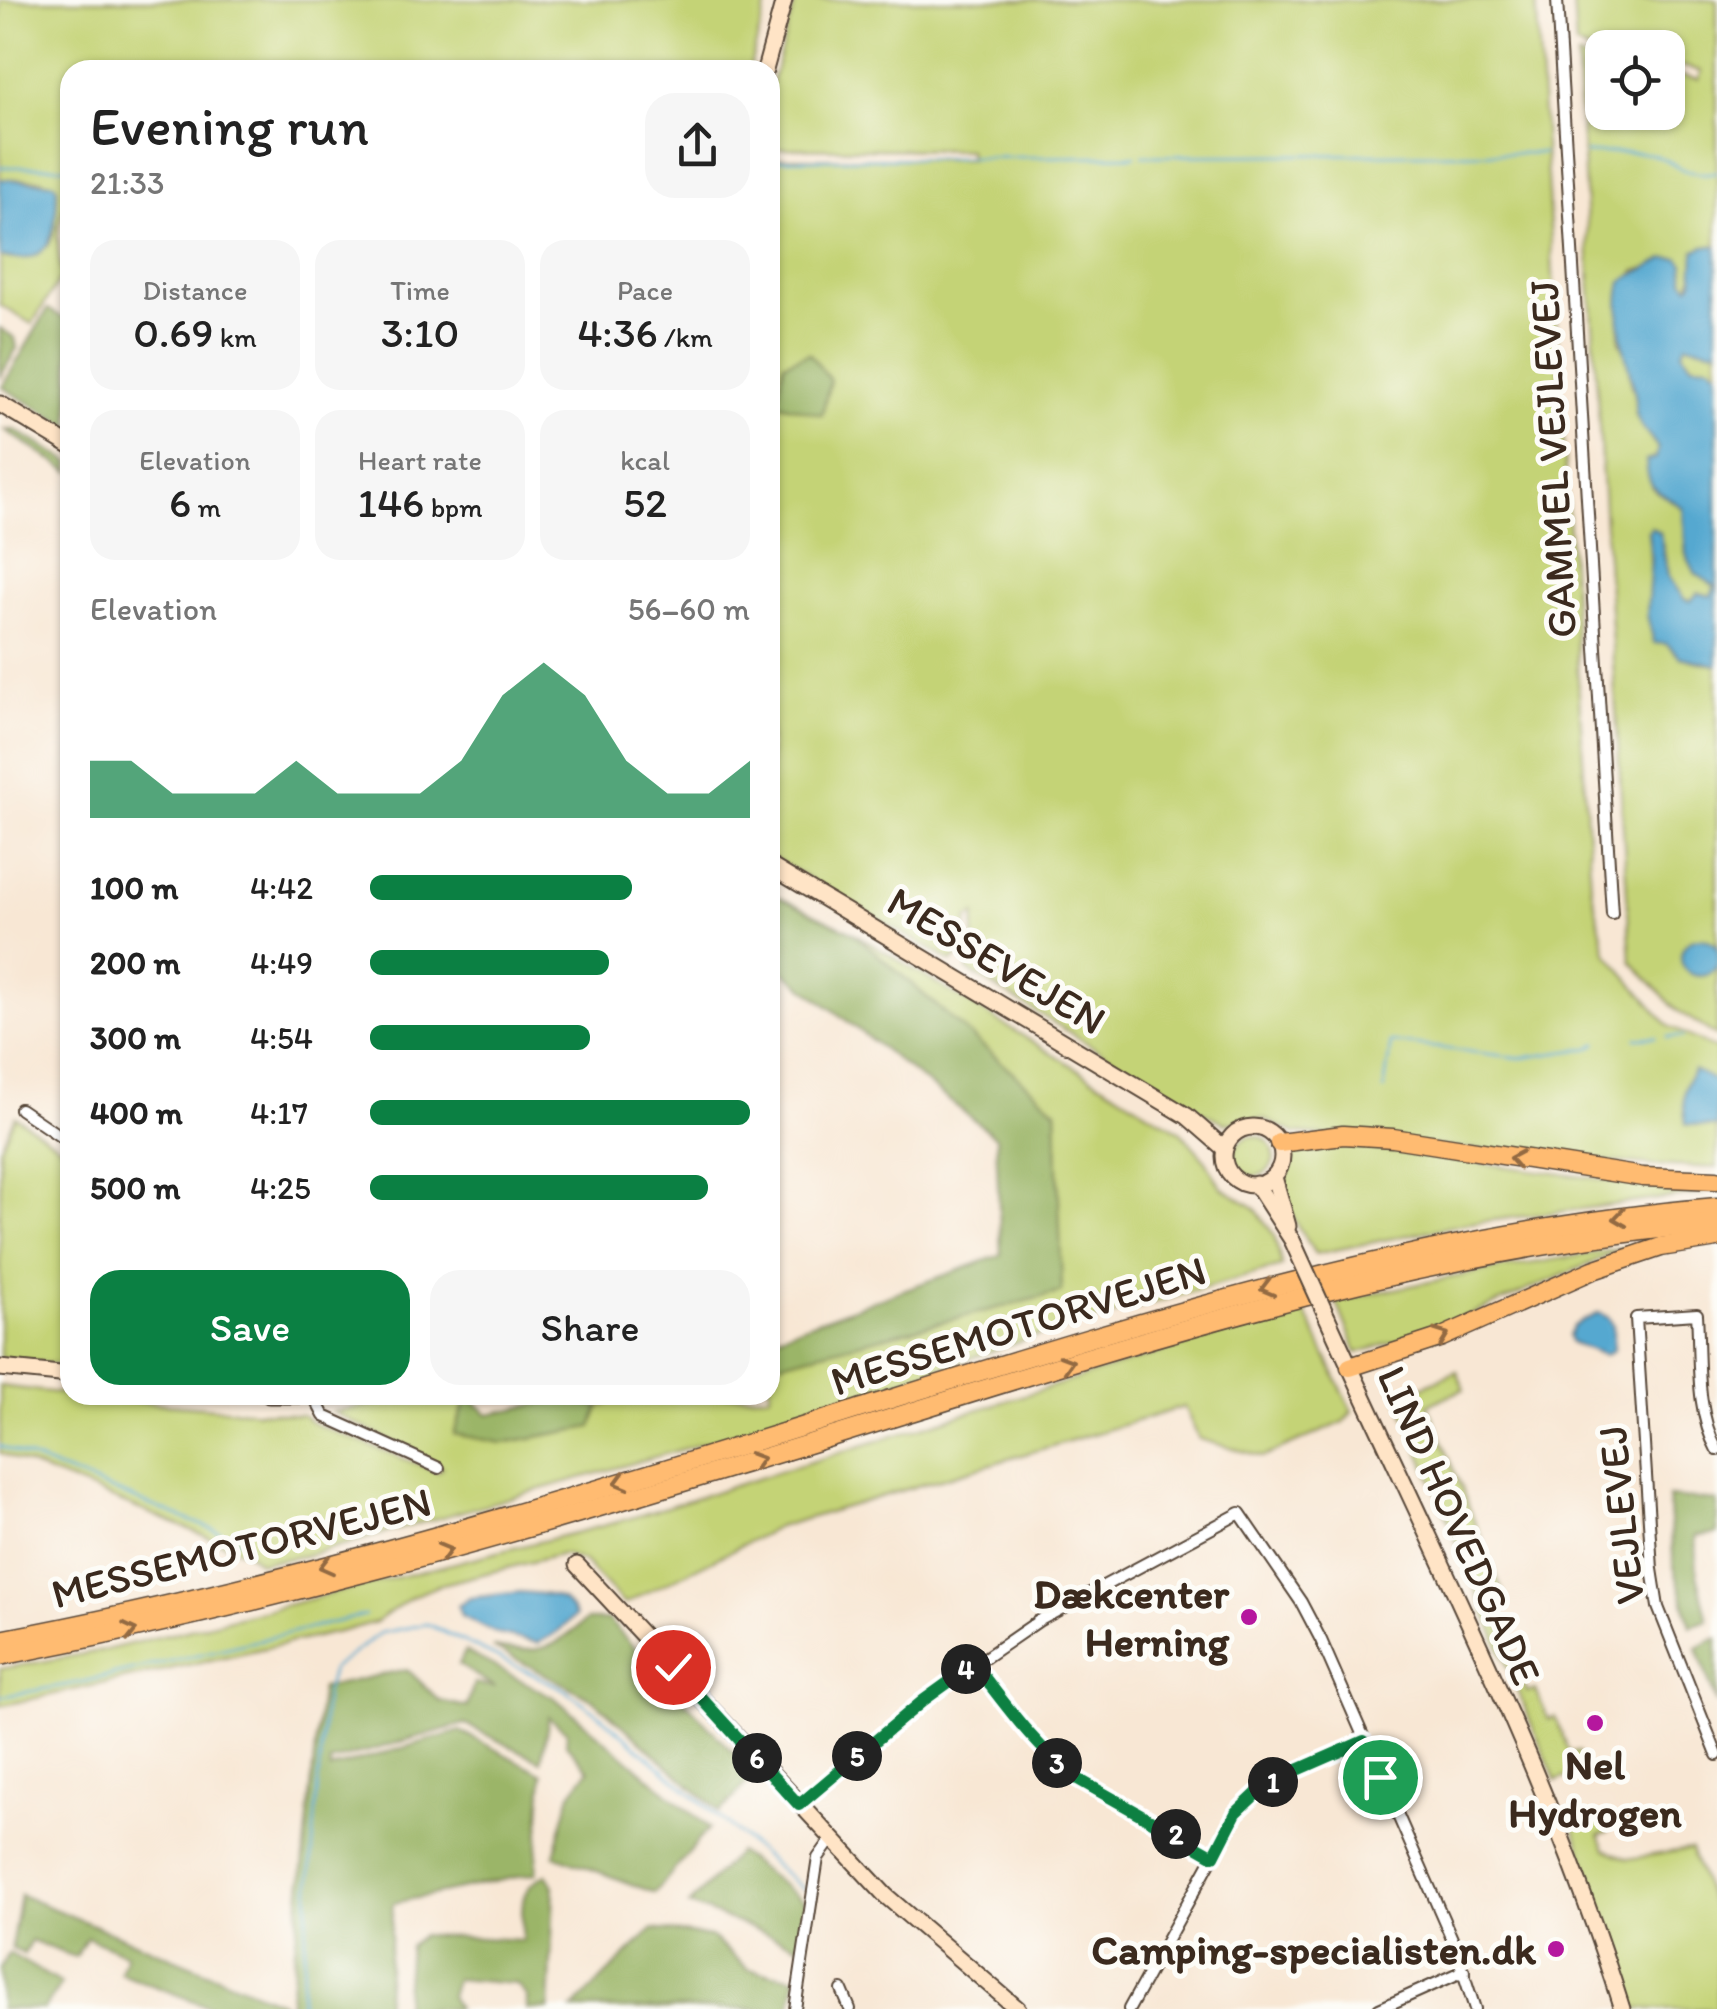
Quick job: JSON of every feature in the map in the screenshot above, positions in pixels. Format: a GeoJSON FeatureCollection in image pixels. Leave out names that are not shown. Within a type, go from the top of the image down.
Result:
{"type":"FeatureCollection","features":[{"type":"Feature","properties":{"kind":"highway"},"geometry":{"type":"LineString","coordinates":[[1279,1143],[1343,1135],[1393,1138],[1625,1175],[1717,1180]]}},
{"type":"Feature","properties":{"kind":"highway","name":"MESSEMOTORVEJEN"},"geometry":{"type":"LineString","coordinates":[[0,1640],[112,1618],[370,1555],[724,1452],[1133,1324],[1335,1270],[1502,1234],[1717,1207]]}},
{"type":"Feature","properties":{"kind":"highway","name":"MESSEMOTORVEJEN"},"geometry":{"type":"LineString","coordinates":[[0,1656],[116,1634],[377,1570],[732,1468],[1139,1340],[1343,1284],[1507,1252],[1717,1223]]}},
{"type":"Feature","properties":{"kind":"highway"},"geometry":{"type":"LineString","coordinates":[[1350,1367],[1442,1337],[1593,1270],[1661,1247],[1717,1238]]}},
{"type":"Feature","properties":{"kind":"main road"},"geometry":{"type":"LineString","coordinates":[[768,60],[784,0]]}},
{"type":"Feature","properties":{"kind":"main road"},"geometry":{"type":"LineString","coordinates":[[0,404],[60,440]]}},
{"type":"Feature","properties":{"kind":"main road","name":"MESSEVEJEN"},"geometry":{"type":"LineString","coordinates":[[780,872],[1187,1116],[1225,1149]]}},
{"type":"Feature","properties":{"kind":"main road","name":"MESSEVEJEN"},"geometry":{"type":"LineString","coordinates":[[1187,1116],[1235,1134]]}},
{"type":"Feature","properties":{"kind":"main road"},"geometry":{"type":"LineString","coordinates":[[1244,1128],[1264,1129],[1279,1143],[1282,1161],[1274,1176],[1256,1184],[1235,1178],[1228,1170],[1225,1149],[1244,1128]]}},
{"type":"Feature","properties":{"kind":"main road","name":"LIND HOVEDGADE"},"geometry":{"type":"LineString","coordinates":[[1274,1176],[1292,1240]]}},
{"type":"Feature","properties":{"kind":"main road","name":"LIND HOVEDGADE"},"geometry":{"type":"LineString","coordinates":[[1256,1184],[1292,1240],[1536,1778],[1588,1906],[1622,2009]]}},
{"type":"Feature","properties":{"kind":"main road"},"geometry":{"type":"LineString","coordinates":[[0,1368],[60,1374]]}},
{"type":"Feature","properties":{"kind":"main road"},"geometry":{"type":"LineString","coordinates":[[577,1565],[830,1840],[932,1938],[1018,2009]]}},
{"type":"Feature","properties":{"kind":"street","name":"GAMMEL VEJLEVEJ"},"geometry":{"type":"LineString","coordinates":[[1557,0],[1612,914]]}},
{"type":"Feature","properties":{"kind":"street"},"geometry":{"type":"LineString","coordinates":[[20,1109],[60,1136]]}},
{"type":"Feature","properties":{"kind":"street","name":"VEJLEVEJ"},"geometry":{"type":"LineString","coordinates":[[1717,1450],[1707,1431],[1704,1413],[1697,1314],[1636,1318],[1652,1569],[1658,1607],[1717,1755]]}},
{"type":"Feature","properties":{"kind":"street"},"geometry":{"type":"LineString","coordinates":[[318,1405],[324,1416],[439,1468]]}},
{"type":"Feature","properties":{"kind":"street"},"geometry":{"type":"LineString","coordinates":[[799,1805],[924,1700],[1040,1620],[1240,1513],[1316,1630],[1464,1970],[1475,2009]]}},
{"type":"Feature","properties":{"kind":"street"},"geometry":{"type":"LineString","coordinates":[[974,1664],[1031,1738],[1055,1762],[1076,1778],[1214,1856]]}},
{"type":"Feature","properties":{"kind":"street"},"geometry":{"type":"LineString","coordinates":[[1129,2009],[1236,1813],[1277,1779],[1364,1741]]}},
{"type":"Feature","properties":{"kind":"street"},"geometry":{"type":"LineString","coordinates":[[795,2009],[818,1858],[830,1840]]}},
{"type":"Feature","properties":{"kind":"street"},"geometry":{"type":"LineString","coordinates":[[1379,2009],[1464,1970]]}},
{"type":"Feature","properties":{"kind":"street"},"geometry":{"type":"LineString","coordinates":[[842,1990],[850,2009]]}},
{"type":"Feature","properties":{"kind":"green space"},"geometry":{"type":"Polygon","coordinates":[[[0,0],[768,0],[752,60],[60,60],[60,279],[32,324],[0,305],[0,256],[11,259],[48,246],[53,234],[57,188],[42,180],[0,179],[0,0]]]}},
{"type":"Feature","properties":{"kind":"green space"},"geometry":{"type":"Polygon","coordinates":[[[796,0],[1536,0],[1591,887],[1606,952],[1669,1026],[1717,1050],[1717,1082],[1694,1071],[1687,1124],[1717,1127],[1717,1168],[1295,1133],[1263,1119],[1225,1123],[1187,1104],[967,970],[975,915],[968,919],[963,950],[952,962],[780,862],[780,158],[970,159],[969,150],[780,148],[778,60],[796,0]]]}},
{"type":"Feature","properties":{"kind":"green space"},"geometry":{"type":"Polygon","coordinates":[[[1573,0],[1717,0],[1717,246],[1704,246],[1689,287],[1684,280],[1684,264],[1666,259],[1635,271],[1620,314],[1620,342],[1628,356],[1635,414],[1658,449],[1658,455],[1651,460],[1652,488],[1683,508],[1686,554],[1696,574],[1715,586],[1711,596],[1701,593],[1684,600],[1668,576],[1663,545],[1648,532],[1654,642],[1667,644],[1689,659],[1717,665],[1717,1036],[1678,1011],[1631,961],[1577,57],[1585,60],[1585,130],[1685,130],[1685,76],[1698,79],[1702,71],[1685,67],[1685,30],[1585,30],[1585,50],[1576,46],[1573,0]]]}},
{"type":"Feature","properties":{"kind":"green space"},"geometry":{"type":"Polygon","coordinates":[[[48,309],[60,316],[60,421],[2,387],[48,309]]]}},
{"type":"Feature","properties":{"kind":"green space"},"geometry":{"type":"Polygon","coordinates":[[[0,328],[15,338],[17,348],[0,377],[0,328]]]}},
{"type":"Feature","properties":{"kind":"green space"},"geometry":{"type":"Polygon","coordinates":[[[1686,344],[1717,350],[1717,376],[1710,365],[1688,360],[1682,352],[1686,344]]]}},
{"type":"Feature","properties":{"kind":"green space"},"geometry":{"type":"Polygon","coordinates":[[[809,353],[830,380],[822,415],[780,404],[784,363],[809,353]]]}},
{"type":"Feature","properties":{"kind":"green space"},"geometry":{"type":"Polygon","coordinates":[[[5,430],[15,430],[60,456],[60,466],[5,430]]]}},
{"type":"Feature","properties":{"kind":"green space"},"geometry":{"type":"Polygon","coordinates":[[[780,898],[852,932],[1056,1110],[1062,1292],[780,1362],[780,1334],[1001,1255],[996,1137],[780,969],[780,898]]]}},
{"type":"Feature","properties":{"kind":"green space"},"geometry":{"type":"Polygon","coordinates":[[[852,932],[1181,1132],[1206,1161],[1221,1187],[1255,1208],[1274,1235],[1282,1266],[1028,1339],[779,1422],[304,1556],[260,1563],[245,1552],[0,1453],[0,1386],[60,1393],[60,1405],[179,1405],[302,1415],[315,1424],[438,1472],[443,1468],[333,1412],[370,1405],[464,1405],[454,1434],[503,1443],[591,1427],[604,1405],[780,1405],[780,1362],[1061,1292],[1056,1110],[852,932]]]}},
{"type":"Feature","properties":{"kind":"green space"},"geometry":{"type":"Polygon","coordinates":[[[15,1116],[60,1146],[60,1365],[0,1358],[0,1148],[15,1116]]]}},
{"type":"Feature","properties":{"kind":"green space"},"geometry":{"type":"Polygon","coordinates":[[[1254,1136],[1268,1142],[1274,1156],[1268,1170],[1254,1176],[1240,1170],[1234,1156],[1240,1142],[1254,1136]]]}},
{"type":"Feature","properties":{"kind":"green space"},"geometry":{"type":"Polygon","coordinates":[[[1344,1145],[1706,1193],[1463,1224],[1315,1254],[1286,1200],[1290,1149],[1344,1145]]]}},
{"type":"Feature","properties":{"kind":"green space"},"geometry":{"type":"Polygon","coordinates":[[[1626,1248],[1437,1329],[1357,1353],[1336,1301],[1478,1272],[1626,1248]]]}},
{"type":"Feature","properties":{"kind":"green space"},"geometry":{"type":"Polygon","coordinates":[[[1303,1308],[1352,1411],[1344,1422],[1263,1457],[1199,1439],[1184,1407],[778,1527],[624,1604],[583,1561],[563,1554],[439,1585],[411,1597],[376,1622],[343,1631],[0,1706],[0,1669],[106,1650],[618,1522],[1303,1308]]]}},
{"type":"Feature","properties":{"kind":"green space"},"geometry":{"type":"Polygon","coordinates":[[[1457,1371],[1464,1389],[1428,1405],[1508,1605],[1497,1610],[1496,1615],[1527,1692],[1535,1690],[1548,1719],[1555,1717],[1570,1753],[1578,1751],[1587,1770],[1556,1781],[1398,1398],[1457,1371]]]}},
{"type":"Feature","properties":{"kind":"green space"},"geometry":{"type":"Polygon","coordinates":[[[464,1405],[479,1405],[488,1414],[533,1405],[599,1407],[592,1427],[502,1443],[454,1434],[464,1405]]]}},
{"type":"Feature","properties":{"kind":"green space"},"geometry":{"type":"Polygon","coordinates":[[[1668,1497],[1717,1501],[1717,1534],[1695,1536],[1697,1574],[1708,1620],[1691,1626],[1674,1567],[1668,1497]]]}},
{"type":"Feature","properties":{"kind":"green space"},"geometry":{"type":"Polygon","coordinates":[[[586,1620],[608,1620],[755,1775],[720,1812],[594,1700],[493,1647],[544,1648],[586,1620]]]}},
{"type":"Feature","properties":{"kind":"green space"},"geometry":{"type":"Polygon","coordinates":[[[1717,1638],[1717,1704],[1697,1648],[1717,1638]]]}},
{"type":"Feature","properties":{"kind":"green space"},"geometry":{"type":"Polygon","coordinates":[[[465,1651],[555,1698],[709,1828],[655,1893],[554,1855],[571,1793],[589,1770],[566,1744],[567,1732],[549,1717],[541,1761],[464,1724],[330,1762],[330,1769],[460,1731],[543,1774],[536,1873],[393,1903],[385,2009],[289,2009],[321,1688],[407,1669],[440,1701],[467,1707],[474,1683],[495,1687],[459,1665],[465,1651]]]}},
{"type":"Feature","properties":{"kind":"green space"},"geometry":{"type":"Polygon","coordinates":[[[1591,1814],[1593,1819],[1602,1816],[1608,1832],[1599,1835],[1605,1849],[1628,1859],[1691,1849],[1717,1919],[1717,2009],[1632,2009],[1626,1990],[1630,1986],[1571,1821],[1591,1814]]]}},
{"type":"Feature","properties":{"kind":"green space"},"geometry":{"type":"Polygon","coordinates":[[[738,1852],[805,1902],[800,1946],[689,1905],[738,1852]]]}},
{"type":"Feature","properties":{"kind":"green space"},"geometry":{"type":"Polygon","coordinates":[[[546,1874],[554,1886],[549,2009],[527,2009],[527,1997],[516,1984],[455,1979],[450,1996],[457,2009],[404,2009],[409,1946],[422,1935],[522,1940],[525,1894],[546,1874]]]}},
{"type":"Feature","properties":{"kind":"green space"},"geometry":{"type":"Polygon","coordinates":[[[20,1895],[283,2003],[282,2009],[215,2009],[120,1973],[126,1954],[87,1937],[75,1957],[31,1941],[24,1954],[11,1948],[20,1895]]]}},
{"type":"Feature","properties":{"kind":"green space"},"geometry":{"type":"Polygon","coordinates":[[[653,1929],[711,1937],[748,1969],[796,1978],[790,2009],[572,2009],[653,1929]]]}},
{"type":"Feature","properties":{"kind":"green space"},"geometry":{"type":"Polygon","coordinates":[[[9,1953],[61,1984],[44,2009],[0,2009],[0,1970],[9,1953]]]}},
{"type":"Feature","properties":{"kind":"water"},"geometry":{"type":"Polygon","coordinates":[[[0,179],[54,183],[57,188],[53,231],[48,243],[31,257],[0,256],[0,179]]]}},
{"type":"Feature","properties":{"kind":"water"},"geometry":{"type":"Polygon","coordinates":[[[1717,246],[1717,350],[1686,344],[1682,352],[1691,364],[1710,365],[1717,372],[1717,665],[1680,657],[1667,644],[1654,643],[1647,615],[1651,527],[1660,533],[1668,576],[1684,599],[1690,601],[1698,593],[1711,596],[1715,586],[1696,574],[1686,554],[1683,508],[1649,480],[1646,461],[1656,458],[1658,449],[1636,414],[1619,310],[1622,281],[1666,258],[1679,258],[1684,264],[1684,280],[1690,286],[1695,250],[1717,246]]]}},
{"type":"Feature","properties":{"kind":"water"},"geometry":{"type":"Polygon","coordinates":[[[1693,940],[1707,940],[1717,950],[1717,964],[1707,974],[1693,974],[1683,964],[1683,950],[1693,940]]]}},
{"type":"Feature","properties":{"kind":"water"},"geometry":{"type":"Polygon","coordinates":[[[1694,1070],[1717,1082],[1717,1127],[1686,1124],[1685,1089],[1694,1070]]]}},
{"type":"Feature","properties":{"kind":"water"},"geometry":{"type":"Polygon","coordinates":[[[1599,1313],[1609,1318],[1613,1326],[1613,1350],[1604,1355],[1571,1342],[1569,1335],[1574,1326],[1599,1313]]]}},
{"type":"Feature","properties":{"kind":"water"},"geometry":{"type":"Polygon","coordinates":[[[520,1592],[559,1598],[575,1616],[538,1643],[498,1634],[461,1616],[458,1606],[470,1598],[520,1592]]]}},
{"type":"Feature","properties":{"kind":"waterway"},"geometry":{"type":"LineString","coordinates":[[1143,156],[1543,153]]}},
{"type":"Feature","properties":{"kind":"waterway"},"geometry":{"type":"LineString","coordinates":[[1586,153],[1642,153],[1687,171],[1717,172]]}},
{"type":"Feature","properties":{"kind":"waterway"},"geometry":{"type":"LineString","coordinates":[[780,160],[1135,156]]}},
{"type":"Feature","properties":{"kind":"waterway"},"geometry":{"type":"LineString","coordinates":[[0,167],[60,167]]}},
{"type":"Feature","properties":{"kind":"waterway"},"geometry":{"type":"LineString","coordinates":[[1636,1038],[1656,1037]]}},
{"type":"Feature","properties":{"kind":"waterway"},"geometry":{"type":"LineString","coordinates":[[1667,1037],[1683,1037]]}},
{"type":"Feature","properties":{"kind":"waterway"},"geometry":{"type":"LineString","coordinates":[[1384,1090],[1391,1042],[1521,1058],[1590,1048],[1597,1043]]}},
{"type":"Feature","properties":{"kind":"waterway"},"geometry":{"type":"LineString","coordinates":[[0,1446],[242,1541]]}},
{"type":"Feature","properties":{"kind":"waterway"},"geometry":{"type":"LineString","coordinates":[[0,1697],[82,1682],[365,1615]]}},
{"type":"Feature","properties":{"kind":"waterway"},"geometry":{"type":"LineString","coordinates":[[300,2009],[325,1694],[332,1669],[380,1633],[427,1624],[562,1688],[596,1712],[803,1889]]}},
{"type":"Feature","properties":{"kind":"place","name":"Dækcenter Herning"},"geometry":{"type":"Point","coordinates":[1249,1617]}},
{"type":"Feature","properties":{"kind":"place","name":"Nel Hydrogen"},"geometry":{"type":"Point","coordinates":[1595,1723]}},
{"type":"Feature","properties":{"kind":"place","name":"Camping-specialisten.dk"},"geometry":{"type":"Point","coordinates":[1556,1949]}},
{"type":"Feature","properties":{"kind":"route"},"geometry":{"type":"LineString","coordinates":[[673,1667],[799,1805],[924,1700],[974,1664],[1031,1738],[1055,1762],[1076,1778],[1214,1856],[1236,1813],[1277,1779],[1364,1741],[1380,1777]]}}]}
